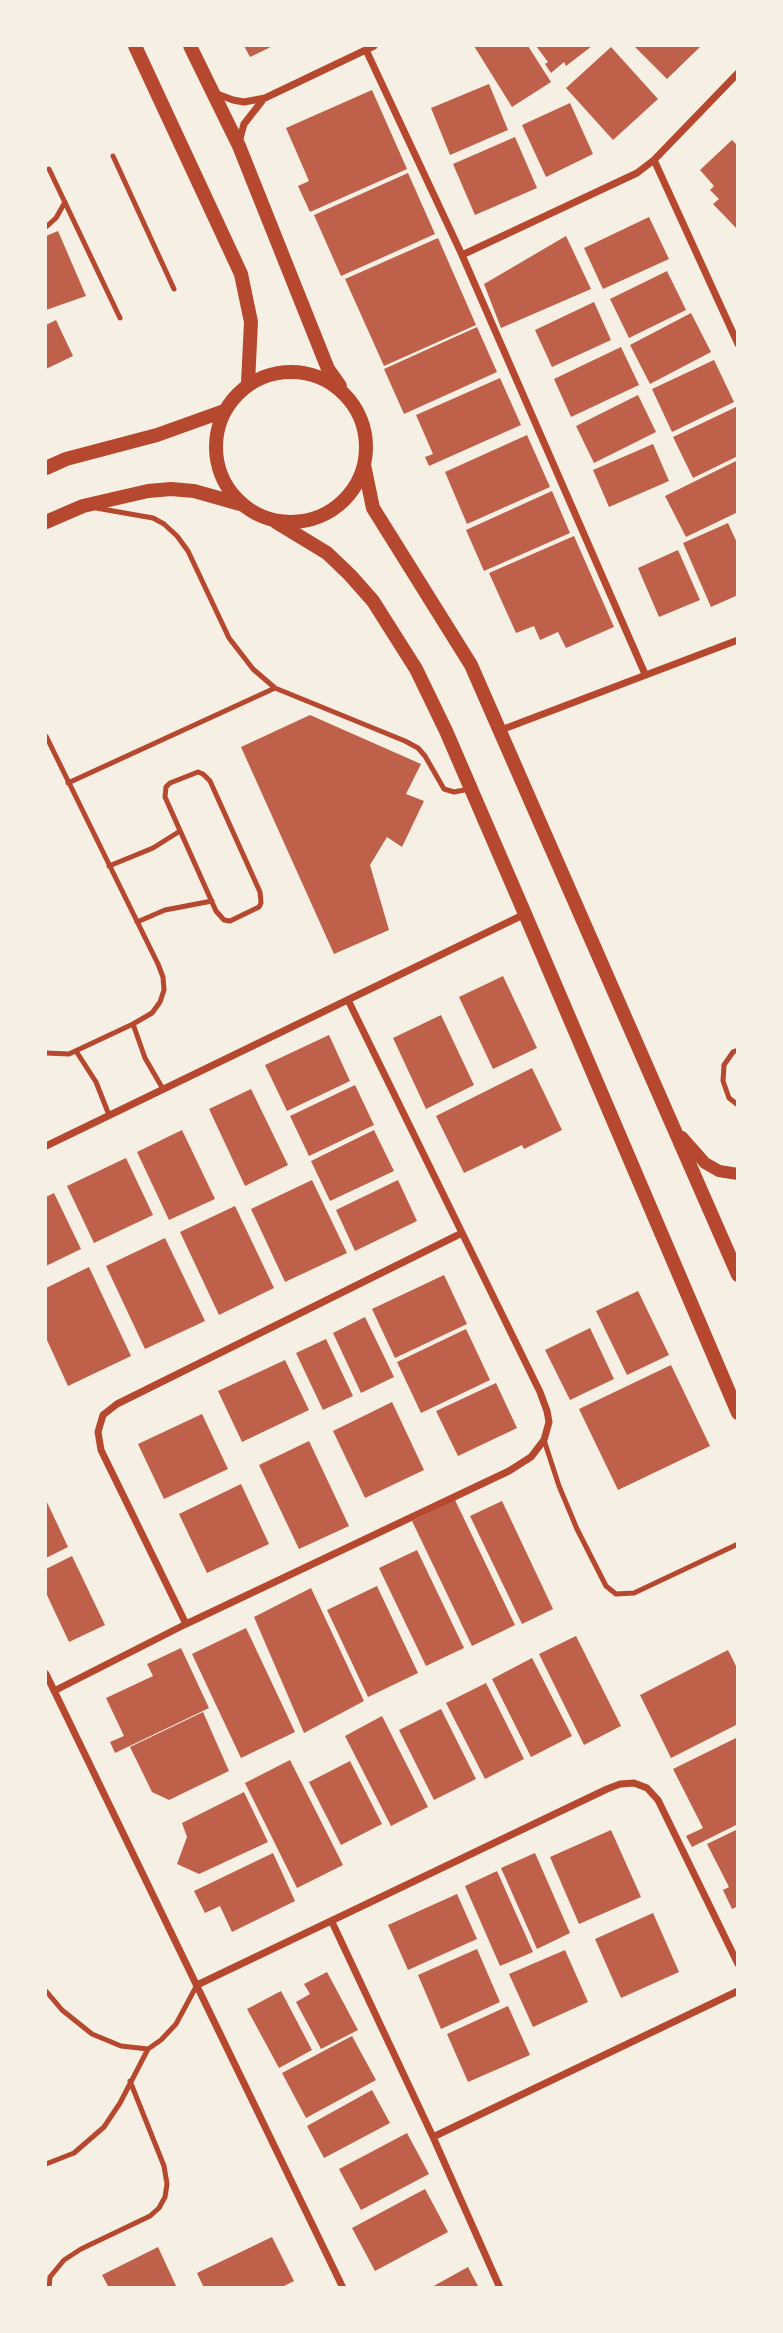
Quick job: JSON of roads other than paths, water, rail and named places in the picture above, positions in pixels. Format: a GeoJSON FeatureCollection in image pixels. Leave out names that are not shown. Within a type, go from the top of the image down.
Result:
{"type":"FeatureCollection","features":[{"type":"Feature","properties":{"kind":"main road"},"geometry":{"type":"LineString","coordinates":[[135,46],[241,274],[251,322],[248,383]]}},
{"type":"Feature","properties":{"kind":"main road"},"geometry":{"type":"LineString","coordinates":[[190,46],[239,146],[328,369],[359,414],[366,436],[364,465],[373,508],[471,665],[737,1275]]}},
{"type":"Feature","properties":{"kind":"main road"},"geometry":{"type":"LineString","coordinates":[[240,504],[225,484],[216,460],[216,435],[224,411],[234,396],[248,383],[273,373],[300,371],[325,379],[347,395]]}},
{"type":"Feature","properties":{"kind":"main road"},"geometry":{"type":"LineString","coordinates":[[46,468],[76,456],[182,427],[224,411]]}},
{"type":"Feature","properties":{"kind":"main road"},"geometry":{"type":"LineString","coordinates":[[276,522],[305,522],[332,511],[352,491],[364,465]]}},
{"type":"Feature","properties":{"kind":"main road"},"geometry":{"type":"LineString","coordinates":[[46,522],[83,506],[127,495],[171,489],[212,495],[240,504],[302,536],[327,553],[373,601],[416,668],[471,788],[737,1413]]}},
{"type":"Feature","properties":{"kind":"street"},"geometry":{"type":"LineString","coordinates":[[213,91],[223,97],[244,102],[265,99],[370,48],[645,674]]}},
{"type":"Feature","properties":{"kind":"street"},"geometry":{"type":"LineString","coordinates":[[462,255],[637,173],[654,160],[737,73]]}},
{"type":"Feature","properties":{"kind":"street"},"geometry":{"type":"LineString","coordinates":[[239,146],[244,124],[265,99]]}},
{"type":"Feature","properties":{"kind":"street"},"geometry":{"type":"LineString","coordinates":[[654,160],[737,344]]}},
{"type":"Feature","properties":{"kind":"street"},"geometry":{"type":"LineString","coordinates":[[501,730],[737,640]]}},
{"type":"Feature","properties":{"kind":"street"},"geometry":{"type":"LineString","coordinates":[[46,1146],[525,914]]}},
{"type":"Feature","properties":{"kind":"street"},"geometry":{"type":"LineString","coordinates":[[54,1691],[186,1624],[509,1471],[530,1457],[544,1440],[549,1422],[540,1392],[348,1000]]}},
{"type":"Feature","properties":{"kind":"street"},"geometry":{"type":"LineString","coordinates":[[670,1118],[686,1143],[705,1163],[719,1171],[737,1174]]}},
{"type":"Feature","properties":{"kind":"street"},"geometry":{"type":"LineString","coordinates":[[186,1624],[102,1450],[98,1433],[103,1415],[117,1404],[462,1233]]}},
{"type":"Feature","properties":{"kind":"street"},"geometry":{"type":"LineString","coordinates":[[46,1674],[343,2287]]}},
{"type":"Feature","properties":{"kind":"street"},"geometry":{"type":"LineString","coordinates":[[197,1985],[607,1789],[634,1783],[647,1788],[658,1800],[737,1964]]}},
{"type":"Feature","properties":{"kind":"street"},"geometry":{"type":"LineString","coordinates":[[332,1922],[500,2287]]}},
{"type":"Feature","properties":{"kind":"street"},"geometry":{"type":"LineString","coordinates":[[433,2137],[737,1991]]}},
{"type":"Feature","properties":{"kind":"lane"},"geometry":{"type":"LineString","coordinates":[[113,156],[174,289]]}},
{"type":"Feature","properties":{"kind":"lane"},"geometry":{"type":"LineString","coordinates":[[49,169],[120,318]]}},
{"type":"Feature","properties":{"kind":"lane"},"geometry":{"type":"LineString","coordinates":[[46,227],[56,218],[65,202]]}},
{"type":"Feature","properties":{"kind":"lane"},"geometry":{"type":"LineString","coordinates":[[83,506],[122,511],[153,518],[164,524],[188,551],[229,638],[253,668],[275,688],[418,748],[444,789],[461,792],[471,788]]}},
{"type":"Feature","properties":{"kind":"lane"},"geometry":{"type":"LineString","coordinates":[[68,783],[275,688]]}},
{"type":"Feature","properties":{"kind":"lane"},"geometry":{"type":"LineString","coordinates":[[46,736],[163,977],[164,990],[152,1013],[133,1024],[76,1051],[59,1056],[46,1054]]}},
{"type":"Feature","properties":{"kind":"lane"},"geometry":{"type":"LineString","coordinates":[[192,773],[203,774],[210,781],[260,892],[261,903],[256,910],[230,921],[219,916],[180,831],[165,797],[166,787],[174,780],[192,773]]}},
{"type":"Feature","properties":{"kind":"lane"},"geometry":{"type":"LineString","coordinates":[[109,866],[153,848],[180,831]]}},
{"type":"Feature","properties":{"kind":"lane"},"geometry":{"type":"LineString","coordinates":[[137,922],[165,910],[212,901]]}},
{"type":"Feature","properties":{"kind":"lane"},"geometry":{"type":"LineString","coordinates":[[133,1024],[145,1058],[163,1089]]}},
{"type":"Feature","properties":{"kind":"lane"},"geometry":{"type":"LineString","coordinates":[[737,1050],[724,1065],[723,1081],[729,1098],[737,1105]]}},
{"type":"Feature","properties":{"kind":"lane"},"geometry":{"type":"LineString","coordinates":[[76,1051],[96,1082],[109,1115]]}},
{"type":"Feature","properties":{"kind":"lane"},"geometry":{"type":"LineString","coordinates":[[544,1440],[577,1529],[606,1586],[616,1594],[634,1593],[737,1544]]}},
{"type":"Feature","properties":{"kind":"lane"},"geometry":{"type":"LineString","coordinates":[[46,2164],[74,2153],[104,2127],[148,2049],[176,2024],[197,1985]]}},
{"type":"Feature","properties":{"kind":"lane"},"geometry":{"type":"LineString","coordinates":[[46,1991],[75,2022],[92,2034],[121,2046],[148,2049]]}},
{"type":"Feature","properties":{"kind":"lane"},"geometry":{"type":"LineString","coordinates":[[49,2287],[50,2277],[64,2260],[150,2216],[159,2208],[165,2197],[167,2184],[164,2166],[131,2081]]}}]}
